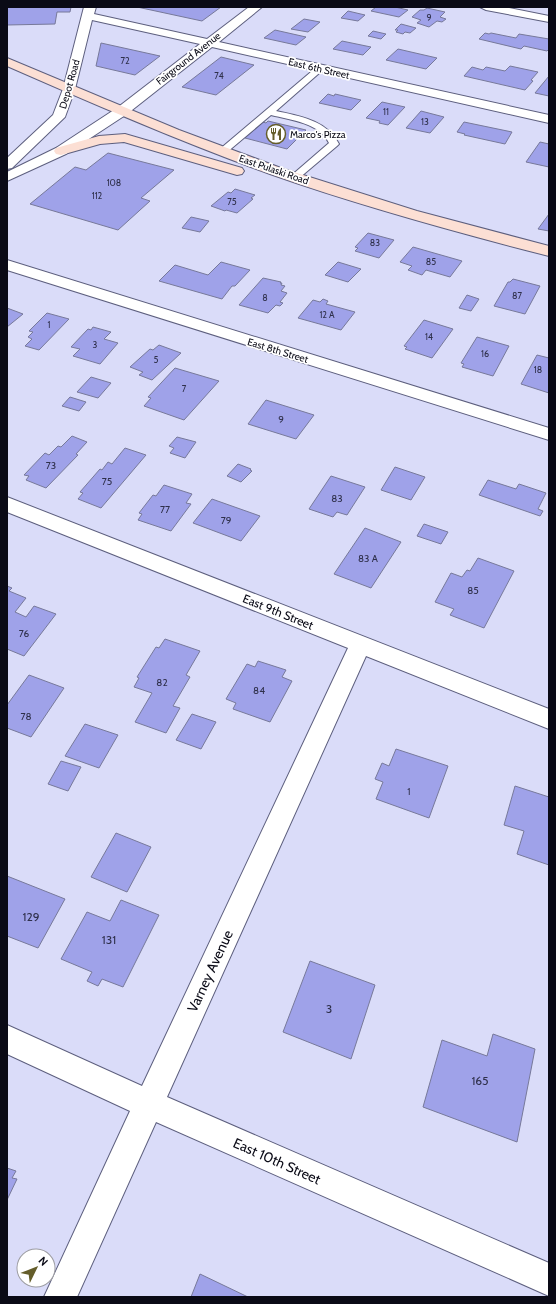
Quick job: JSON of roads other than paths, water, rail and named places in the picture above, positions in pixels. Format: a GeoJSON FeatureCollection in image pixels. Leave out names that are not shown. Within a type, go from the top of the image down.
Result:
{"type":"FeatureCollection","features":[{"type":"Feature","properties":{"kind":"main road","name":"East Pulaski Road"},"geometry":{"type":"LineString","coordinates":[[7,62],[69,89],[275,171],[364,199],[549,251]]}},
{"type":"Feature","properties":{"kind":"main road"},"geometry":{"type":"LineString","coordinates":[[61,151],[99,140],[125,138],[243,172],[275,171]]}},
{"type":"Feature","properties":{"kind":"street","name":"Fairground Avenue"},"geometry":{"type":"LineString","coordinates":[[122,110],[256,7]]}},
{"type":"Feature","properties":{"kind":"street"},"geometry":{"type":"LineString","coordinates":[[486,7],[549,19]]}},
{"type":"Feature","properties":{"kind":"street","name":"East 6th Street"},"geometry":{"type":"LineString","coordinates":[[90,11],[208,43],[549,119]]}},
{"type":"Feature","properties":{"kind":"street","name":"Depot Road"},"geometry":{"type":"LineString","coordinates":[[7,165],[59,117],[69,89],[90,11]]}},
{"type":"Feature","properties":{"kind":"street"},"geometry":{"type":"LineString","coordinates":[[7,177],[61,151],[122,110]]}},
{"type":"Feature","properties":{"kind":"street","name":"East 8th Street"},"geometry":{"type":"LineString","coordinates":[[7,266],[549,434]]}},
{"type":"Feature","properties":{"kind":"street","name":"East 9th Street"},"geometry":{"type":"LineString","coordinates":[[7,504],[549,719]]}},
{"type":"Feature","properties":{"kind":"street","name":"Varney Avenue"},"geometry":{"type":"LineString","coordinates":[[60,1297],[360,645]]}},
{"type":"Feature","properties":{"kind":"street","name":"East 10th Street"},"geometry":{"type":"LineString","coordinates":[[7,1039],[148,1104],[549,1280]]}},
{"type":"Feature","properties":{"kind":"lane"},"geometry":{"type":"LineString","coordinates":[[223,151],[321,68]]}},
{"type":"Feature","properties":{"kind":"lane"},"geometry":{"type":"LineString","coordinates":[[269,112],[312,123],[324,130],[332,138],[334,144],[295,177]]}},
{"type":"Feature","properties":{"kind":"place","name":"Marco's Pizza"},"geometry":{"type":"Point","coordinates":[276,134]}}]}
